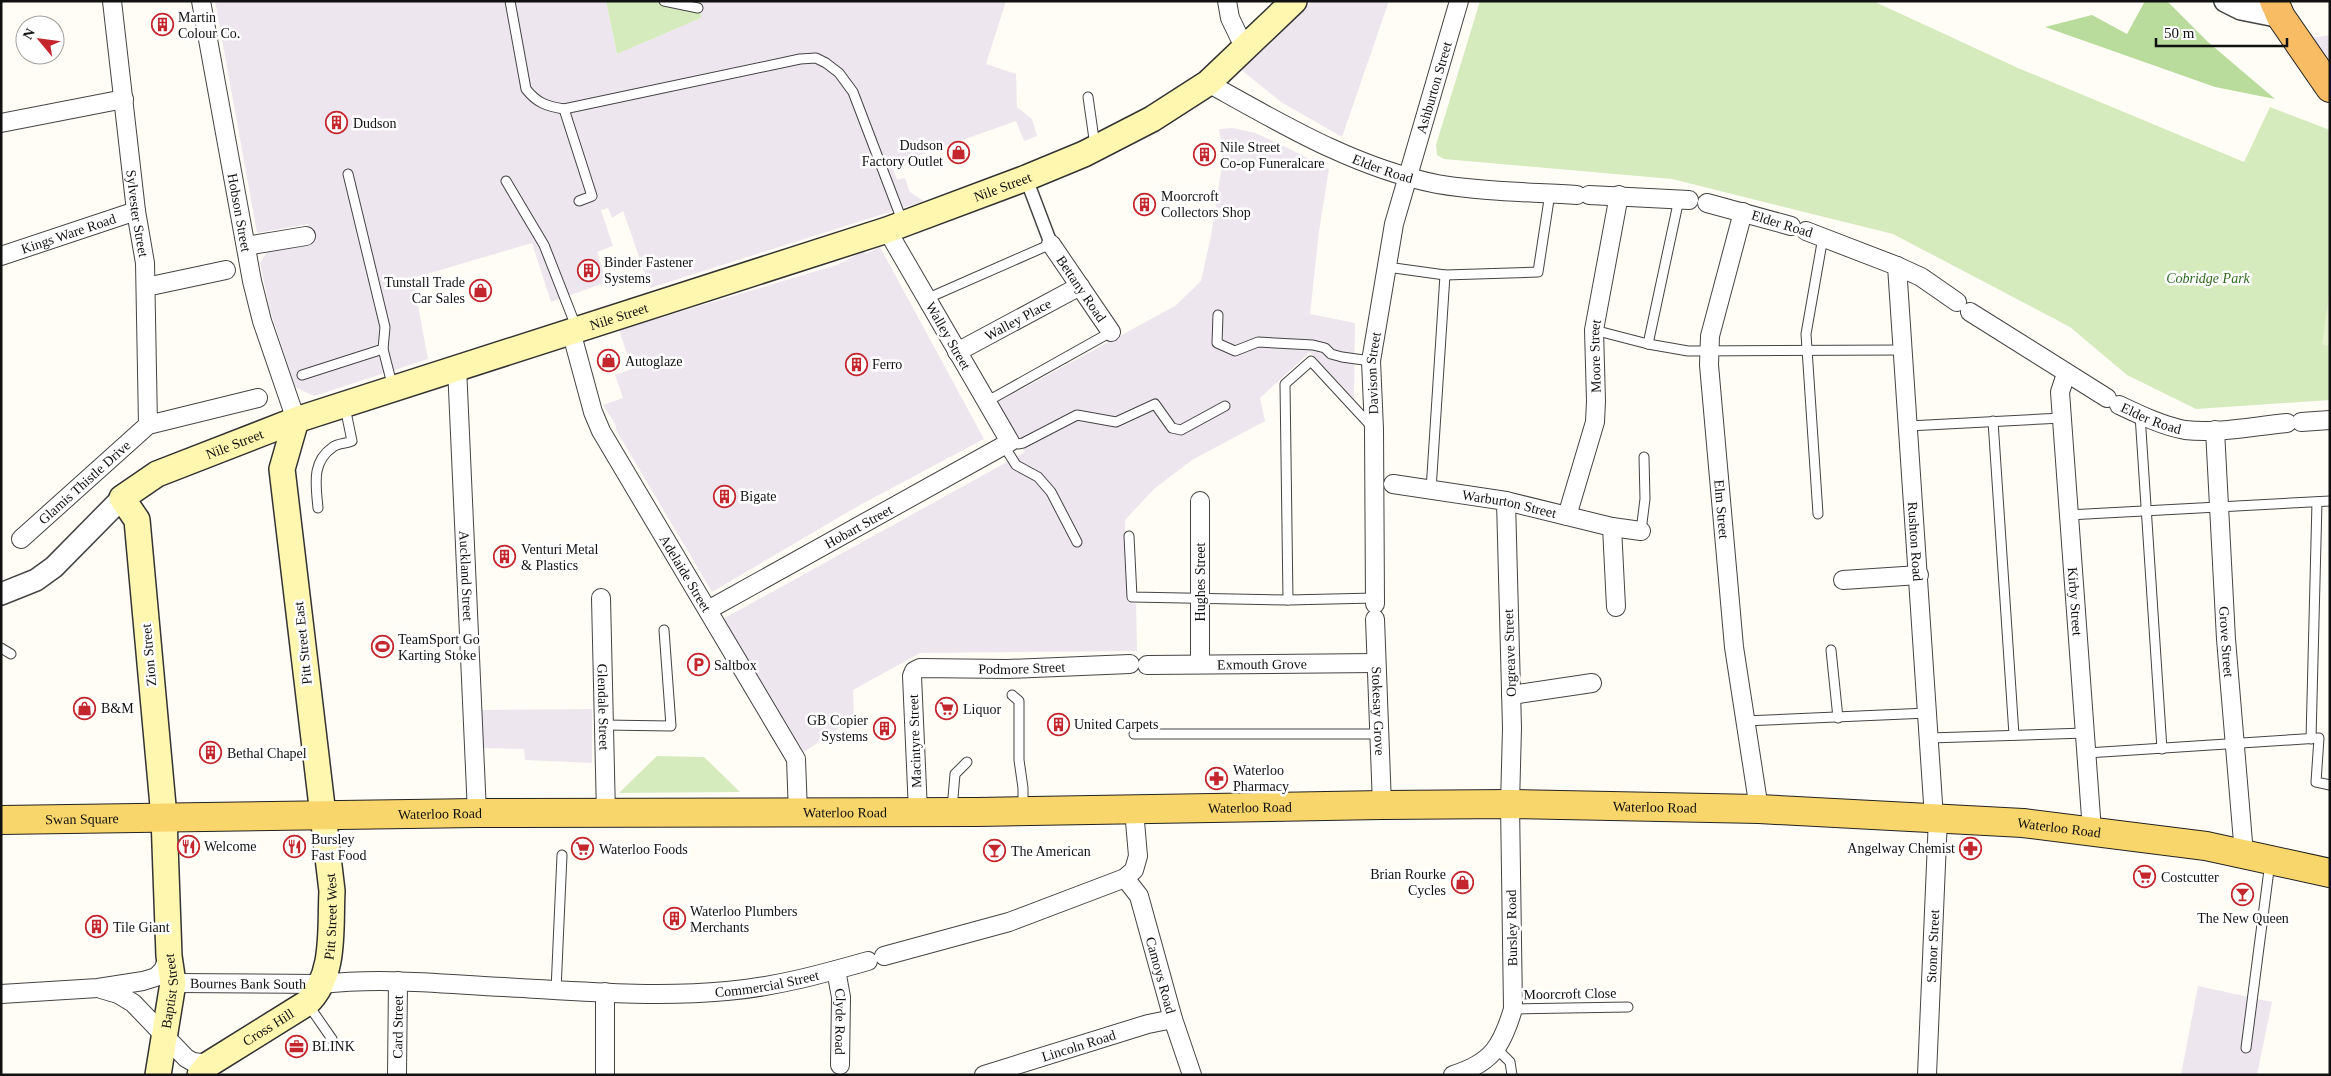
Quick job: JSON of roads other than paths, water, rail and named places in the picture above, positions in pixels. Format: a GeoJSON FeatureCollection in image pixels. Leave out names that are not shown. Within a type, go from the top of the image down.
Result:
{"type":"FeatureCollection","features":[{"type":"Feature","properties":{"kind":"highway"},"geometry":{"type":"LineString","coordinates":[[2278,9],[2330,88]]}},
{"type":"Feature","properties":{"kind":"main road","name":"Nile Street"},"geometry":{"type":"LineString","coordinates":[[122,498],[157,474],[296,420],[895,227],[1026,178],[1095,148],[1152,119],[1208,83],[1294,1]]}},
{"type":"Feature","properties":{"kind":"main road","name":"Pitt Street East"},"geometry":{"type":"LineString","coordinates":[[282,469],[296,420]]}},
{"type":"Feature","properties":{"kind":"main road","name":"Pitt Street East"},"geometry":{"type":"LineString","coordinates":[[253,437],[273,452],[282,469],[310,714],[324,817]]}},
{"type":"Feature","properties":{"kind":"main road","name":"Zion Street"},"geometry":{"type":"LineString","coordinates":[[122,498],[137,520],[164,817]]}},
{"type":"Feature","properties":{"kind":"main road","name":"Waterloo Road"},"geometry":{"type":"LineString","coordinates":[[164,817],[324,817],[477,813],[1023,812],[1510,804],[1759,809],[2023,823],[2092,831],[2244,854],[2330,874]]}},
{"type":"Feature","properties":{"kind":"main road","name":"Swan Square"},"geometry":{"type":"LineString","coordinates":[[1,820],[164,817]]}},
{"type":"Feature","properties":{"kind":"main road","name":"Baptist Street"},"geometry":{"type":"LineString","coordinates":[[158,1075],[173,983],[169,956],[164,817]]}},
{"type":"Feature","properties":{"kind":"main road","name":"Pitt Street West"},"geometry":{"type":"LineString","coordinates":[[315,994],[328,958],[332,891],[324,817]]}},
{"type":"Feature","properties":{"kind":"main road","name":"Cross Hill"},"geometry":{"type":"LineString","coordinates":[[204,1069],[315,994]]}},
{"type":"Feature","properties":{"kind":"street","name":"Sylvester Street"},"geometry":{"type":"LineString","coordinates":[[112,1],[136,211],[145,263],[148,425]]}},
{"type":"Feature","properties":{"kind":"street","name":"Hobson Street"},"geometry":{"type":"LineString","coordinates":[[201,1],[252,280],[262,321],[296,420]]}},
{"type":"Feature","properties":{"kind":"street"},"geometry":{"type":"LineString","coordinates":[[1227,1],[1230,18],[1244,47]]}},
{"type":"Feature","properties":{"kind":"street","name":"Ashburton Street"},"geometry":{"type":"LineString","coordinates":[[1407,175],[1459,1]]}},
{"type":"Feature","properties":{"kind":"street"},"geometry":{"type":"LineString","coordinates":[[2225,1],[2241,9],[2278,9]]}},
{"type":"Feature","properties":{"kind":"street","name":"Elder Road"},"geometry":{"type":"LineString","coordinates":[[1208,83],[1306,137],[1377,167],[1436,184],[1481,190],[1684,199],[1743,212],[1799,228],[1921,277],[1963,307],[2066,374],[2140,415],[2186,430],[2216,430],[2330,420]]}},
{"type":"Feature","properties":{"kind":"street"},"geometry":{"type":"LineString","coordinates":[[1,123],[124,100]]}},
{"type":"Feature","properties":{"kind":"street","name":"Davison Street"},"geometry":{"type":"LineString","coordinates":[[1375,607],[1374,429],[1371,361],[1394,224],[1407,175]]}},
{"type":"Feature","properties":{"kind":"street"},"geometry":{"type":"LineString","coordinates":[[1026,178],[1051,244]]}},
{"type":"Feature","properties":{"kind":"street","name":"Moore Street"},"geometry":{"type":"LineString","coordinates":[[1566,516],[1595,422],[1594,330],[1619,195]]}},
{"type":"Feature","properties":{"kind":"street","name":"Kings Ware Road"},"geometry":{"type":"LineString","coordinates":[[1,256],[136,211]]}},
{"type":"Feature","properties":{"kind":"street","name":"Elm Street"},"geometry":{"type":"LineString","coordinates":[[1743,212],[1710,336],[1709,351],[1734,647],[1759,809]]}},
{"type":"Feature","properties":{"kind":"street","name":"Walley Street"},"geometry":{"type":"LineString","coordinates":[[895,227],[926,299],[986,402],[1007,444]]}},
{"type":"Feature","properties":{"kind":"street"},"geometry":{"type":"LineString","coordinates":[[246,246],[306,236]]}},
{"type":"Feature","properties":{"kind":"street","name":"Bettany Road"},"geometry":{"type":"LineString","coordinates":[[1051,244],[1111,332]]}},
{"type":"Feature","properties":{"kind":"street","name":"Rushton Road"},"geometry":{"type":"LineString","coordinates":[[1897,266],[1936,818]]}},
{"type":"Feature","properties":{"kind":"street"},"geometry":{"type":"LineString","coordinates":[[146,287],[226,270]]}},
{"type":"Feature","properties":{"kind":"street","name":"Walley Place"},"geometry":{"type":"LineString","coordinates":[[956,352],[1080,286]]}},
{"type":"Feature","properties":{"kind":"street","name":"Adelaide Street"},"geometry":{"type":"LineString","coordinates":[[574,330],[593,412],[601,431],[796,759],[798,813]]}},
{"type":"Feature","properties":{"kind":"street","name":"Auckland Street"},"geometry":{"type":"LineString","coordinates":[[457,367],[477,813]]}},
{"type":"Feature","properties":{"kind":"street","name":"Kirby Street"},"geometry":{"type":"LineString","coordinates":[[2066,374],[2060,392],[2092,831]]}},
{"type":"Feature","properties":{"kind":"street"},"geometry":{"type":"LineString","coordinates":[[148,425],[258,398]]}},
{"type":"Feature","properties":{"kind":"street","name":"Glamis Thistle Drive"},"geometry":{"type":"LineString","coordinates":[[21,539],[148,425]]}},
{"type":"Feature","properties":{"kind":"street","name":"Grove Street"},"geometry":{"type":"LineString","coordinates":[[2216,430],[2226,639],[2244,854]]}},
{"type":"Feature","properties":{"kind":"street","name":"Hobart Street"},"geometry":{"type":"LineString","coordinates":[[708,610],[1007,444]]}},
{"type":"Feature","properties":{"kind":"street","name":"Warburton Street"},"geometry":{"type":"LineString","coordinates":[[1374,482],[1506,501],[1612,527],[1642,531]]}},
{"type":"Feature","properties":{"kind":"street","name":"Nile Street"},"geometry":{"type":"LineString","coordinates":[[1,594],[36,580],[54,567],[122,498]]}},
{"type":"Feature","properties":{"kind":"street","name":"Hughes Street"},"geometry":{"type":"LineString","coordinates":[[1200,501],[1200,663]]}},
{"type":"Feature","properties":{"kind":"street","name":"Orgreave Street"},"geometry":{"type":"LineString","coordinates":[[1506,501],[1511,696],[1510,804]]}},
{"type":"Feature","properties":{"kind":"street"},"geometry":{"type":"LineString","coordinates":[[1612,527],[1616,607]]}},
{"type":"Feature","properties":{"kind":"street"},"geometry":{"type":"LineString","coordinates":[[1843,580],[1919,574]]}},
{"type":"Feature","properties":{"kind":"street","name":"Glendale Street"},"geometry":{"type":"LineString","coordinates":[[601,598],[606,814]]}},
{"type":"Feature","properties":{"kind":"street","name":"Stokesay Grove"},"geometry":{"type":"LineString","coordinates":[[1375,607],[1382,805]]}},
{"type":"Feature","properties":{"kind":"street","name":"Exmouth Grove"},"geometry":{"type":"LineString","coordinates":[[1148,664],[1376,663]]}},
{"type":"Feature","properties":{"kind":"street"},"geometry":{"type":"LineString","coordinates":[[1130,664],[1148,664]]}},
{"type":"Feature","properties":{"kind":"street","name":"Podmore Street"},"geometry":{"type":"LineString","coordinates":[[914,671],[920,668],[1008,669],[1130,664]]}},
{"type":"Feature","properties":{"kind":"street","name":"Macintyre Street"},"geometry":{"type":"LineString","coordinates":[[914,671],[912,676],[913,728],[918,812]]}},
{"type":"Feature","properties":{"kind":"street"},"geometry":{"type":"LineString","coordinates":[[1511,696],[1592,683]]}},
{"type":"Feature","properties":{"kind":"street","name":"Bursley Road"},"geometry":{"type":"LineString","coordinates":[[1497,1049],[1505,1036],[1513,1009],[1510,804]]}},
{"type":"Feature","properties":{"kind":"street"},"geometry":{"type":"LineString","coordinates":[[1125,878],[1134,870],[1138,856],[1134,810]]}},
{"type":"Feature","properties":{"kind":"street","name":"Stonor Street"},"geometry":{"type":"LineString","coordinates":[[1927,1075],[1936,818]]}},
{"type":"Feature","properties":{"kind":"street","name":"Commercial Street"},"geometry":{"type":"LineString","coordinates":[[315,994],[344,982],[398,982],[605,992],[728,991],[779,984],[1009,922],[1125,878]]}},
{"type":"Feature","properties":{"kind":"street","name":"Camoys Road"},"geometry":{"type":"LineString","coordinates":[[1125,878],[1139,896],[1173,1019],[1192,1075]]}},
{"type":"Feature","properties":{"kind":"street"},"geometry":{"type":"LineString","coordinates":[[1,994],[98,988],[156,977],[163,970],[169,956]]}},
{"type":"Feature","properties":{"kind":"street","name":"Clyde Road"},"geometry":{"type":"LineString","coordinates":[[836,970],[841,997],[840,1070]]}},
{"type":"Feature","properties":{"kind":"street","name":"Card Street"},"geometry":{"type":"LineString","coordinates":[[397,1075],[398,982]]}},
{"type":"Feature","properties":{"kind":"street","name":"Bournes Bank South"},"geometry":{"type":"LineString","coordinates":[[173,983],[315,994]]}},
{"type":"Feature","properties":{"kind":"street","name":"Cross Hill"},"geometry":{"type":"LineString","coordinates":[[98,988],[118,994],[133,1003],[166,1035],[186,1058],[204,1069]]}},
{"type":"Feature","properties":{"kind":"street"},"geometry":{"type":"LineString","coordinates":[[605,992],[605,1075]]}},
{"type":"Feature","properties":{"kind":"street","name":"Lincoln Road"},"geometry":{"type":"LineString","coordinates":[[984,1075],[1148,1024],[1173,1019]]}},
{"type":"Feature","properties":{"kind":"street"},"geometry":{"type":"LineString","coordinates":[[1453,1075],[1486,1058],[1497,1049]]}},
{"type":"Feature","properties":{"kind":"lane"},"geometry":{"type":"LineString","coordinates":[[510,1],[526,89],[534,100],[546,106],[564,110],[800,59],[816,58],[840,73],[853,92],[895,227]]}},
{"type":"Feature","properties":{"kind":"lane"},"geometry":{"type":"LineString","coordinates":[[664,1],[698,8]]}},
{"type":"Feature","properties":{"kind":"lane"},"geometry":{"type":"LineString","coordinates":[[1088,97],[1095,148]]}},
{"type":"Feature","properties":{"kind":"lane"},"geometry":{"type":"LineString","coordinates":[[564,110],[592,196],[578,200]]}},
{"type":"Feature","properties":{"kind":"lane"},"geometry":{"type":"LineString","coordinates":[[348,174],[385,328],[384,349],[393,388]]}},
{"type":"Feature","properties":{"kind":"lane"},"geometry":{"type":"LineString","coordinates":[[506,182],[544,245],[574,330]]}},
{"type":"Feature","properties":{"kind":"lane"},"geometry":{"type":"LineString","coordinates":[[1386,267],[1445,275],[1538,272],[1550,193]]}},
{"type":"Feature","properties":{"kind":"lane"},"geometry":{"type":"LineString","coordinates":[[1648,344],[1684,199]]}},
{"type":"Feature","properties":{"kind":"lane"},"geometry":{"type":"LineString","coordinates":[[1818,514],[1806,334],[1823,237]]}},
{"type":"Feature","properties":{"kind":"lane"},"geometry":{"type":"LineString","coordinates":[[926,299],[1051,244]]}},
{"type":"Feature","properties":{"kind":"lane"},"geometry":{"type":"LineString","coordinates":[[1431,490],[1445,275]]}},
{"type":"Feature","properties":{"kind":"lane"},"geometry":{"type":"LineString","coordinates":[[1218,315],[1217,342],[1235,351],[1258,342],[1313,345],[1325,348],[1331,354],[1371,361]]}},
{"type":"Feature","properties":{"kind":"lane"},"geometry":{"type":"LineString","coordinates":[[1594,330],[1648,344],[1688,350],[1806,352],[1903,350]]}},
{"type":"Feature","properties":{"kind":"lane"},"geometry":{"type":"LineString","coordinates":[[986,402],[1111,332]]}},
{"type":"Feature","properties":{"kind":"lane"},"geometry":{"type":"LineString","coordinates":[[302,375],[384,349]]}},
{"type":"Feature","properties":{"kind":"lane"},"geometry":{"type":"LineString","coordinates":[[1288,600],[1285,384],[1311,361],[1374,429]]}},
{"type":"Feature","properties":{"kind":"lane"},"geometry":{"type":"LineString","coordinates":[[318,508],[315,475],[317,466],[334,446],[352,441],[349,419],[344,404]]}},
{"type":"Feature","properties":{"kind":"lane"},"geometry":{"type":"LineString","coordinates":[[1077,542],[1051,492],[1038,477],[1016,465],[1007,444],[1023,443],[1077,415],[1116,422],[1155,404],[1172,428],[1181,430],[1224,406]]}},
{"type":"Feature","properties":{"kind":"lane"},"geometry":{"type":"LineString","coordinates":[[2140,415],[2162,749]]}},
{"type":"Feature","properties":{"kind":"lane"},"geometry":{"type":"LineString","coordinates":[[1908,426],[2062,418]]}},
{"type":"Feature","properties":{"kind":"lane"},"geometry":{"type":"LineString","coordinates":[[1993,421],[2014,735]]}},
{"type":"Feature","properties":{"kind":"lane"},"geometry":{"type":"LineString","coordinates":[[1642,531],[1645,499],[1644,457]]}},
{"type":"Feature","properties":{"kind":"lane"},"geometry":{"type":"LineString","coordinates":[[2068,515],[2330,501]]}},
{"type":"Feature","properties":{"kind":"lane"},"geometry":{"type":"LineString","coordinates":[[2311,739],[2317,502]]}},
{"type":"Feature","properties":{"kind":"lane"},"geometry":{"type":"LineString","coordinates":[[1129,536],[1132,597],[1288,600],[1375,607]]}},
{"type":"Feature","properties":{"kind":"lane"},"geometry":{"type":"LineString","coordinates":[[604,725],[672,726],[664,630]]}},
{"type":"Feature","properties":{"kind":"lane"},"geometry":{"type":"LineString","coordinates":[[1,648],[11,654]]}},
{"type":"Feature","properties":{"kind":"lane"},"geometry":{"type":"LineString","coordinates":[[1832,650],[1838,718]]}},
{"type":"Feature","properties":{"kind":"lane"},"geometry":{"type":"LineString","coordinates":[[1012,695],[1018,701],[1019,706],[1018,760],[1023,788],[1023,812]]}},
{"type":"Feature","properties":{"kind":"lane"},"geometry":{"type":"LineString","coordinates":[[1744,721],[1928,713]]}},
{"type":"Feature","properties":{"kind":"lane"},"geometry":{"type":"LineString","coordinates":[[1929,738],[2085,733]]}},
{"type":"Feature","properties":{"kind":"lane"},"geometry":{"type":"LineString","coordinates":[[1134,734],[1379,734]]}},
{"type":"Feature","properties":{"kind":"lane"},"geometry":{"type":"LineString","coordinates":[[2087,753],[2319,738],[2316,782],[2330,785]]}},
{"type":"Feature","properties":{"kind":"lane"},"geometry":{"type":"LineString","coordinates":[[952,812],[952,785],[955,774],[968,762]]}},
{"type":"Feature","properties":{"kind":"lane"},"geometry":{"type":"LineString","coordinates":[[556,990],[562,855]]}},
{"type":"Feature","properties":{"kind":"lane"},"geometry":{"type":"LineString","coordinates":[[2246,1048],[2271,859]]}},
{"type":"Feature","properties":{"kind":"lane"},"geometry":{"type":"LineString","coordinates":[[315,994],[332,1039]]}},
{"type":"Feature","properties":{"kind":"lane","name":"Moorcroft Close"},"geometry":{"type":"LineString","coordinates":[[1513,1009],[1628,1007]]}},
{"type":"Feature","properties":{"kind":"lane"},"geometry":{"type":"LineString","coordinates":[[1497,1049],[1510,1062],[1512,1075]]}},
{"type":"Feature","properties":{"kind":"place","name":"Martin Colour Co."},"geometry":{"type":"Point","coordinates":[162,25]}},
{"type":"Feature","properties":{"kind":"place","name":"Dudson"},"geometry":{"type":"Point","coordinates":[337,123]}},
{"type":"Feature","properties":{"kind":"place","name":"Dudson Factory Outlet"},"geometry":{"type":"Point","coordinates":[959,153]}},
{"type":"Feature","properties":{"kind":"place","name":"Nile Street Co-op Funeralcare"},"geometry":{"type":"Point","coordinates":[1204,155]}},
{"type":"Feature","properties":{"kind":"place","name":"Moorcroft Collectors Shop"},"geometry":{"type":"Point","coordinates":[1145,204]}},
{"type":"Feature","properties":{"kind":"place","name":"Binder Fastener Systems"},"geometry":{"type":"Point","coordinates":[588,270]}},
{"type":"Feature","properties":{"kind":"place","name":"Tunstall Trade Car Sales"},"geometry":{"type":"Point","coordinates":[481,290]}},
{"type":"Feature","properties":{"kind":"place","name":"Autoglaze"},"geometry":{"type":"Point","coordinates":[609,361]}},
{"type":"Feature","properties":{"kind":"place","name":"Ferro"},"geometry":{"type":"Point","coordinates":[856,364]}},
{"type":"Feature","properties":{"kind":"place","name":"Bigate"},"geometry":{"type":"Point","coordinates":[724,496]}},
{"type":"Feature","properties":{"kind":"place","name":"Venturi Metal & Plastics"},"geometry":{"type":"Point","coordinates":[505,557]}},
{"type":"Feature","properties":{"kind":"place","name":"TeamSport Go Karting Stoke"},"geometry":{"type":"Point","coordinates":[382,647]}},
{"type":"Feature","properties":{"kind":"place","name":"Saltbox"},"geometry":{"type":"Point","coordinates":[698,665]}},
{"type":"Feature","properties":{"kind":"place","name":"B&M"},"geometry":{"type":"Point","coordinates":[85,708]}},
{"type":"Feature","properties":{"kind":"place","name":"Liquor"},"geometry":{"type":"Point","coordinates":[947,709]}},
{"type":"Feature","properties":{"kind":"place","name":"United Carpets"},"geometry":{"type":"Point","coordinates":[1058,724]}},
{"type":"Feature","properties":{"kind":"place","name":"GB Copier Systems"},"geometry":{"type":"Point","coordinates":[884,728]}},
{"type":"Feature","properties":{"kind":"place","name":"Bethal Chapel"},"geometry":{"type":"Point","coordinates":[211,753]}},
{"type":"Feature","properties":{"kind":"place","name":"Waterloo Pharmacy"},"geometry":{"type":"Point","coordinates":[1217,778]}},
{"type":"Feature","properties":{"kind":"place","name":"Welcome"},"geometry":{"type":"Point","coordinates":[188,846]}},
{"type":"Feature","properties":{"kind":"place","name":"Bursley Fast Food"},"geometry":{"type":"Point","coordinates":[295,847]}},
{"type":"Feature","properties":{"kind":"place","name":"Angelway Chemist"},"geometry":{"type":"Point","coordinates":[1971,848]}},
{"type":"Feature","properties":{"kind":"place","name":"Waterloo Foods"},"geometry":{"type":"Point","coordinates":[583,849]}},
{"type":"Feature","properties":{"kind":"place","name":"The American"},"geometry":{"type":"Point","coordinates":[995,851]}},
{"type":"Feature","properties":{"kind":"place","name":"Costcutter"},"geometry":{"type":"Point","coordinates":[2145,877]}},
{"type":"Feature","properties":{"kind":"place","name":"Brian Rourke Cycles"},"geometry":{"type":"Point","coordinates":[1462,882]}},
{"type":"Feature","properties":{"kind":"place","name":"The New Queen"},"geometry":{"type":"Point","coordinates":[2243,895]}},
{"type":"Feature","properties":{"kind":"place","name":"Waterloo Plumbers Merchants"},"geometry":{"type":"Point","coordinates":[674,919]}},
{"type":"Feature","properties":{"kind":"place","name":"Tile Giant"},"geometry":{"type":"Point","coordinates":[97,927]}},
{"type":"Feature","properties":{"kind":"place","name":"BLINK"},"geometry":{"type":"Point","coordinates":[296,1046]}},
{"type":"Feature","properties":{"kind":"park label","name":"Cobridge Park"},"geometry":{"type":"Point","coordinates":[2208,278]}}]}
